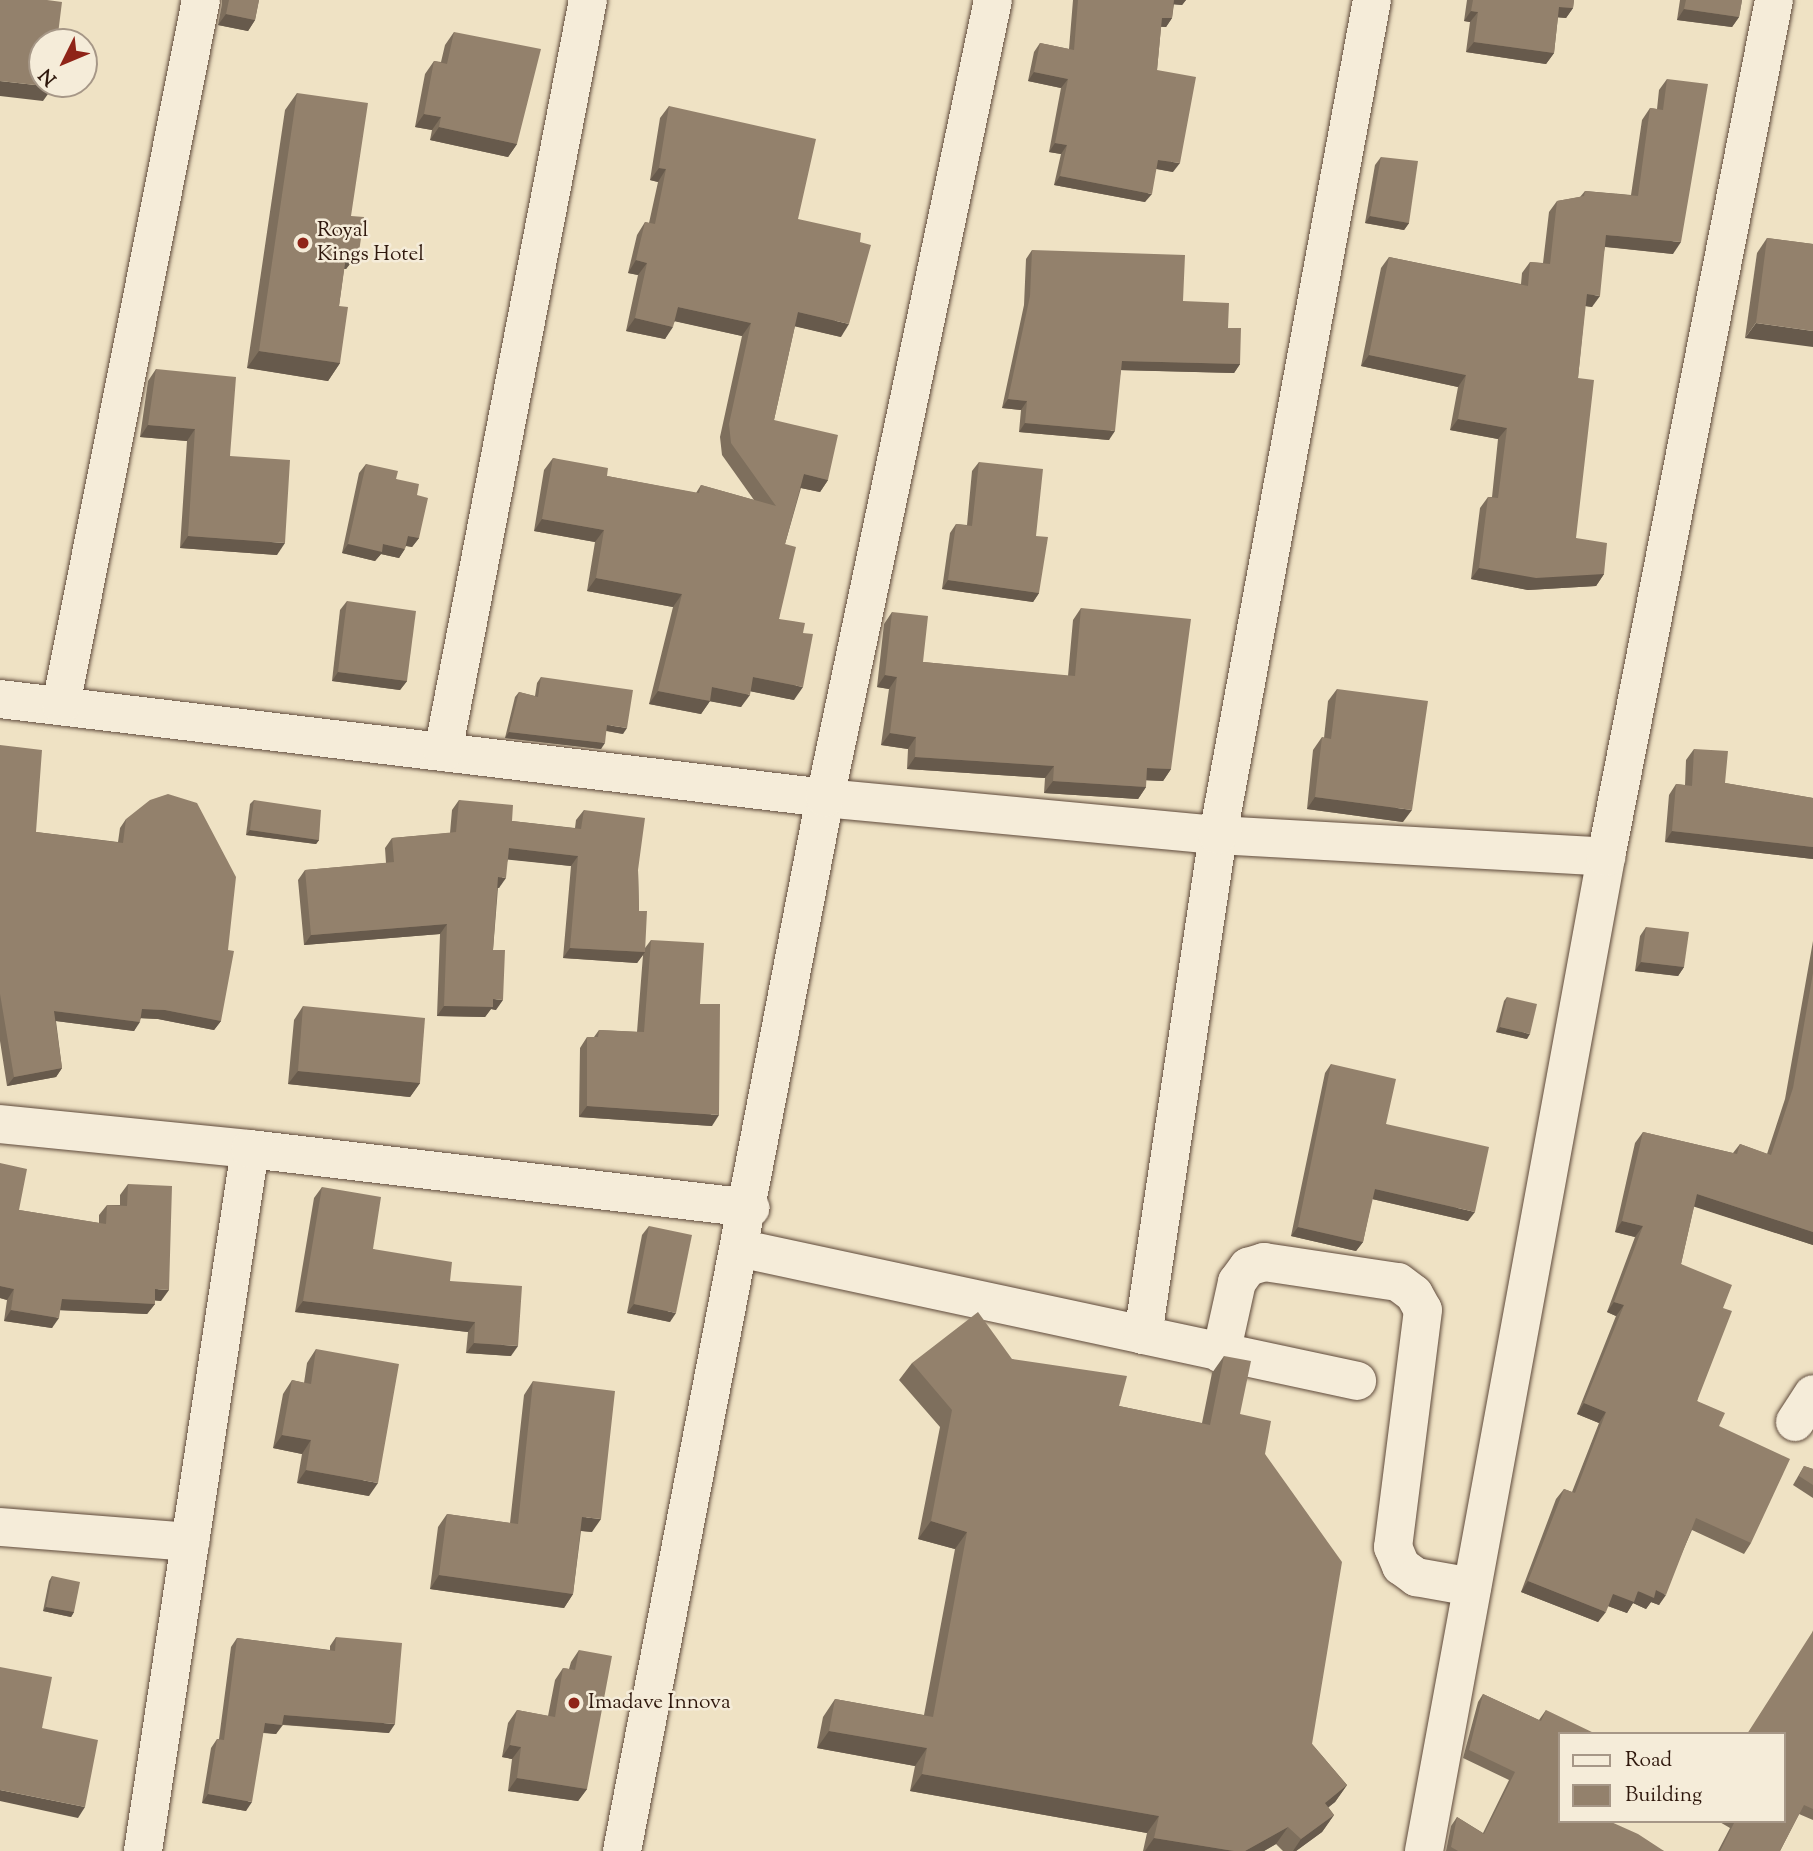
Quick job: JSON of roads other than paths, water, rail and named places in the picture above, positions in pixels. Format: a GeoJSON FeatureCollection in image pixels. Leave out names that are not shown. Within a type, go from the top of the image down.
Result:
{"type":"FeatureCollection","features":[{"type":"Feature","properties":{"kind":"street"},"geometry":{"type":"LineString","coordinates":[[61,705],[201,0]]}},
{"type":"Feature","properties":{"kind":"street"},"geometry":{"type":"LineString","coordinates":[[443,752],[588,0]]}},
{"type":"Feature","properties":{"kind":"street"},"geometry":{"type":"LineString","coordinates":[[622,1851],[751,1208],[825,799],[993,0]]}},
{"type":"Feature","properties":{"kind":"street"},"geometry":{"type":"LineString","coordinates":[[1143,1335],[1219,835],[1372,0]]}},
{"type":"Feature","properties":{"kind":"street"},"geometry":{"type":"LineString","coordinates":[[1424,1851],[1606,857],[1774,0]]}},
{"type":"Feature","properties":{"kind":"street"},"geometry":{"type":"LineString","coordinates":[[0,699],[825,799],[1219,835],[1606,857]]}},
{"type":"Feature","properties":{"kind":"street"},"geometry":{"type":"LineString","coordinates":[[0,1124],[250,1149],[751,1208]]}},
{"type":"Feature","properties":{"kind":"street"},"geometry":{"type":"LineString","coordinates":[[143,1851],[250,1149]]}},
{"type":"Feature","properties":{"kind":"street"},"geometry":{"type":"LineString","coordinates":[[743,1249],[1357,1381]]}},
{"type":"Feature","properties":{"kind":"street"},"geometry":{"type":"LineString","coordinates":[[1222,1354],[1237,1282],[1248,1267],[1264,1262],[1398,1282],[1414,1293],[1423,1310],[1393,1547],[1401,1566],[1416,1577],[1472,1587]]}},
{"type":"Feature","properties":{"kind":"street"},"geometry":{"type":"LineString","coordinates":[[0,1527],[190,1542]]}},
{"type":"Feature","properties":{"kind":"place","name":"Royal Kings Hotel"},"geometry":{"type":"Point","coordinates":[303,243]}},
{"type":"Feature","properties":{"kind":"place","name":"Imadave Innova"},"geometry":{"type":"Point","coordinates":[574,1703]}}]}
